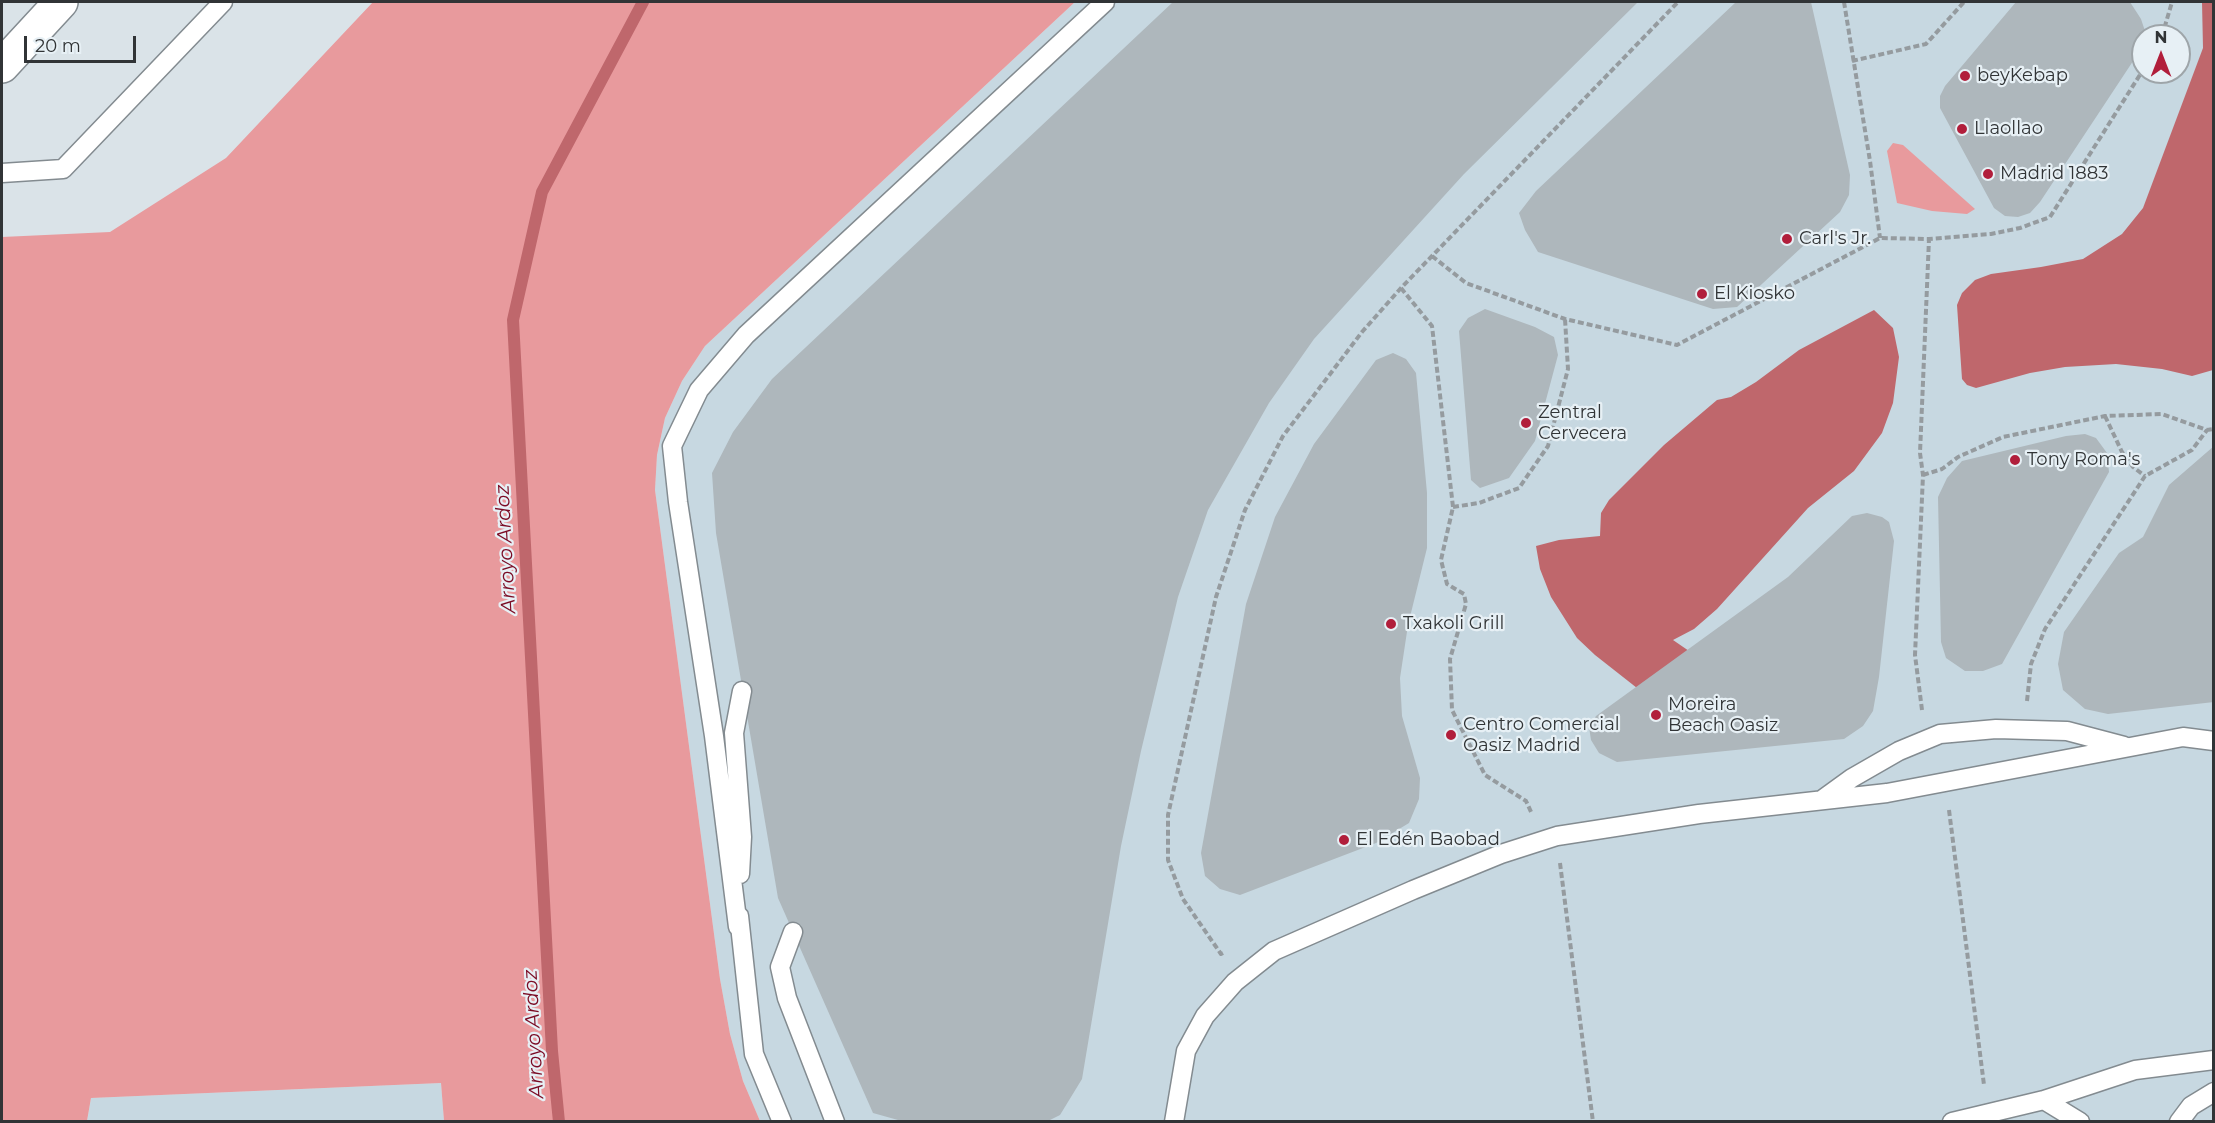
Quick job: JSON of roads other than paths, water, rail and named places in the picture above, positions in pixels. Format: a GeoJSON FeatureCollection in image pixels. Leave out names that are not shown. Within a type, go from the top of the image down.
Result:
{"type":"FeatureCollection","features":[{"type":"Feature","properties":{"kind":"street"},"geometry":{"type":"LineString","coordinates":[[2,66],[61,2]]}},
{"type":"Feature","properties":{"kind":"lane"},"geometry":{"type":"LineString","coordinates":[[2,173],[63,169],[223,2]]}},
{"type":"Feature","properties":{"kind":"lane"},"geometry":{"type":"LineString","coordinates":[[782,1122],[754,1054],[712,724],[678,502],[672,446],[699,390],[746,335],[1105,2]]}},
{"type":"Feature","properties":{"kind":"lane"},"geometry":{"type":"LineString","coordinates":[[738,927],[742,837],[734,733],[742,691]]}},
{"type":"Feature","properties":{"kind":"lane"},"geometry":{"type":"LineString","coordinates":[[1822,800],[1852,778],[1899,751],[1940,735],[1996,729],[2067,731],[2128,748]]}},
{"type":"Feature","properties":{"kind":"lane"},"geometry":{"type":"LineString","coordinates":[[1174,1122],[1186,1051],[1205,1016],[1235,982],[1274,951],[1501,854],[1557,836],[1699,814],[1887,793],[2183,737],[2214,741]]}},
{"type":"Feature","properties":{"kind":"lane"},"geometry":{"type":"LineString","coordinates":[[793,932],[780,968],[787,998],[836,1122]]}},
{"type":"Feature","properties":{"kind":"lane"},"geometry":{"type":"LineString","coordinates":[[1952,1122],[2044,1100],[2134,1070],[2214,1060]]}},
{"type":"Feature","properties":{"kind":"lane"},"geometry":{"type":"LineString","coordinates":[[2179,1122],[2191,1106],[2214,1092]]}},
{"type":"Feature","properties":{"kind":"lane"},"geometry":{"type":"LineString","coordinates":[[2044,1100],[2080,1122]]}},
{"type":"Feature","properties":{"kind":"waterway","name":"Arroyo Ardoz"},"geometry":{"type":"LineString","coordinates":[[559,1122],[552,1051],[513,320],[542,192],[643,2]]}},
{"type":"Feature","properties":{"kind":"place","name":"beyKebap"},"geometry":{"type":"Point","coordinates":[1965,76]}},
{"type":"Feature","properties":{"kind":"place","name":"Llaollao"},"geometry":{"type":"Point","coordinates":[1962,129]}},
{"type":"Feature","properties":{"kind":"place","name":"Madrid 1883"},"geometry":{"type":"Point","coordinates":[1988,174]}},
{"type":"Feature","properties":{"kind":"place","name":"Carl's Jr."},"geometry":{"type":"Point","coordinates":[1787,239]}},
{"type":"Feature","properties":{"kind":"place","name":"El Kiosko"},"geometry":{"type":"Point","coordinates":[1702,294]}},
{"type":"Feature","properties":{"kind":"place","name":"Zentral Cervecera"},"geometry":{"type":"Point","coordinates":[1526,423]}},
{"type":"Feature","properties":{"kind":"place","name":"Tony Roma's"},"geometry":{"type":"Point","coordinates":[2015,460]}},
{"type":"Feature","properties":{"kind":"place","name":"Txakoli Grill"},"geometry":{"type":"Point","coordinates":[1391,624]}},
{"type":"Feature","properties":{"kind":"place","name":"Moreira Beach Oasiz"},"geometry":{"type":"Point","coordinates":[1656,715]}},
{"type":"Feature","properties":{"kind":"place","name":"Centro Comercial Oasiz Madrid"},"geometry":{"type":"Point","coordinates":[1451,735]}},
{"type":"Feature","properties":{"kind":"place","name":"El Edén Baobad"},"geometry":{"type":"Point","coordinates":[1344,840]}}]}
